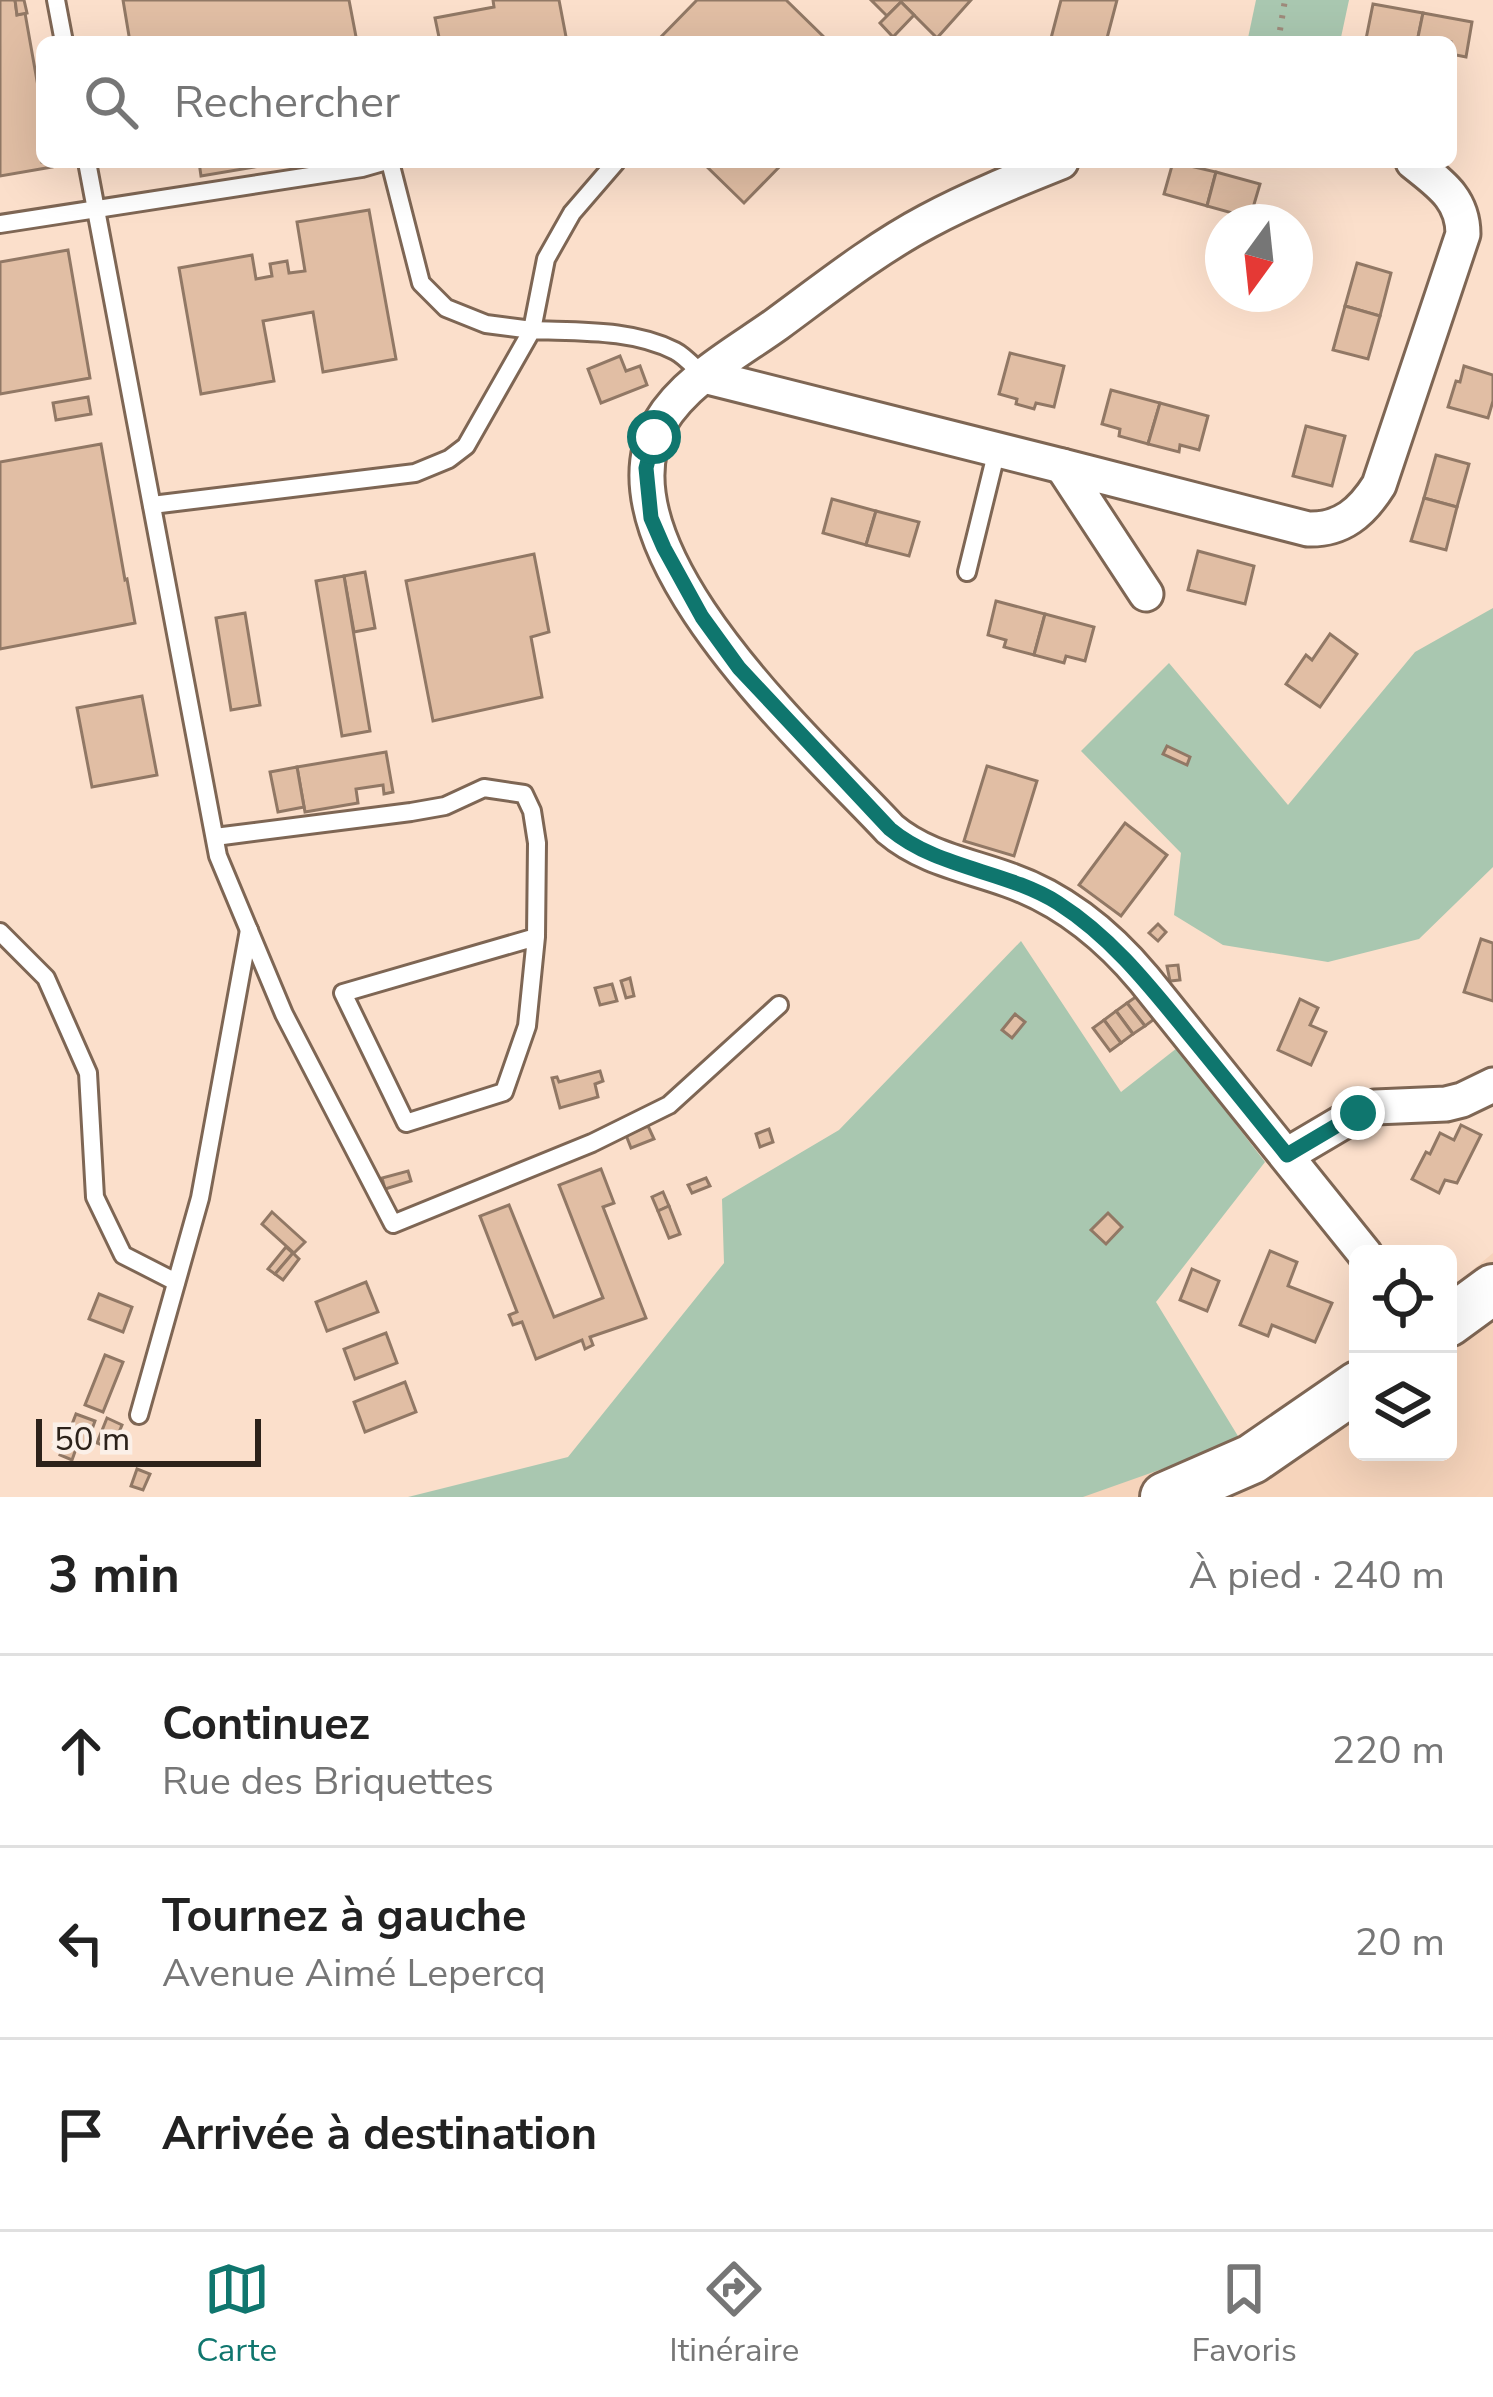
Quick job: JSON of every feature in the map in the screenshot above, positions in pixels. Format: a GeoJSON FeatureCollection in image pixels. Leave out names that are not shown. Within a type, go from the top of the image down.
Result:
{"type":"FeatureCollection","features":[{"type":"Feature","properties":{"kind":"main road"},"geometry":{"type":"LineString","coordinates":[[1457,1315],[1493,1289]]}},
{"type":"Feature","properties":{"kind":"main road"},"geometry":{"type":"LineString","coordinates":[[1165,1497],[1252,1459],[1349,1392]]}},
{"type":"Feature","properties":{"kind":"street"},"geometry":{"type":"LineString","coordinates":[[1047,168],[928,220],[704,376],[668,412],[649,451],[646,485],[651,518],[725,651],[904,841],[1035,890],[1117,949],[1358,1245]]}},
{"type":"Feature","properties":{"kind":"street"},"geometry":{"type":"LineString","coordinates":[[704,376],[1308,529],[1330,528],[1352,518],[1372,497],[1387,469],[1463,234],[1453,196],[1420,168]]}},
{"type":"Feature","properties":{"kind":"street"},"geometry":{"type":"LineString","coordinates":[[1062,466],[1145,594]]}},
{"type":"Feature","properties":{"kind":"street"},"geometry":{"type":"LineString","coordinates":[[1287,1155],[1375,1107],[1446,1104],[1493,1084]]}},
{"type":"Feature","properties":{"kind":"lane"},"geometry":{"type":"LineString","coordinates":[[56,0],[63,36]]}},
{"type":"Feature","properties":{"kind":"lane"},"geometry":{"type":"LineString","coordinates":[[88,168],[218,856],[284,1014],[393,1224],[592,1143],[669,1105],[778,1005]]}},
{"type":"Feature","properties":{"kind":"lane"},"geometry":{"type":"LineString","coordinates":[[0,224],[362,168]]}},
{"type":"Feature","properties":{"kind":"lane"},"geometry":{"type":"LineString","coordinates":[[388,168],[421,283],[446,308],[487,324],[601,332],[645,342],[677,352],[704,376]]}},
{"type":"Feature","properties":{"kind":"lane"},"geometry":{"type":"LineString","coordinates":[[152,505],[415,473],[449,459],[466,446],[532,330],[546,259],[572,213],[611,168]]}},
{"type":"Feature","properties":{"kind":"lane"},"geometry":{"type":"LineString","coordinates":[[967,572],[997,450]]}},
{"type":"Feature","properties":{"kind":"lane"},"geometry":{"type":"LineString","coordinates":[[215,837],[445,806],[484,788],[524,794],[537,843],[536,937],[527,1026],[503,1092],[406,1123],[343,993],[536,937]]}},
{"type":"Feature","properties":{"kind":"lane"},"geometry":{"type":"LineString","coordinates":[[139,1415],[200,1198],[249,929]]}},
{"type":"Feature","properties":{"kind":"lane"},"geometry":{"type":"LineString","coordinates":[[0,932],[46,978],[88,1073],[95,1197],[123,1255],[176,1282]]}},
{"type":"Feature","properties":{"kind":"path"},"geometry":{"type":"LineString","coordinates":[[1279,36],[1285,0]]}},
{"type":"Feature","properties":{"kind":"shaded area"},"geometry":{"type":"Polygon","coordinates":[[[1493,1253],[1493,1497],[1066,1497],[1241,1441],[1349,1363],[1349,1461],[1457,1461],[1457,1283],[1493,1253]]]}},
{"type":"Feature","properties":{"kind":"green space"},"geometry":{"type":"Polygon","coordinates":[[[1256,0],[1349,0],[1341,36],[1248,36],[1256,0]]]}},
{"type":"Feature","properties":{"kind":"green space"},"geometry":{"type":"Polygon","coordinates":[[[1493,608],[1493,867],[1419,939],[1328,962],[1223,945],[1174,915],[1181,853],[1081,751],[1169,663],[1288,805],[1415,652],[1493,608]]]}},
{"type":"Feature","properties":{"kind":"green space"},"geometry":{"type":"Polygon","coordinates":[[[1021,941],[1121,1092],[1177,1048],[1265,1162],[1156,1302],[1241,1441],[1083,1497],[408,1497],[568,1457],[724,1263],[722,1199],[839,1130],[1021,941]]]}},
{"type":"Feature","properties":{"kind":"building"},"geometry":{"type":"Polygon","coordinates":[[[0,0],[15,0],[17,15],[25,13],[36,75],[36,168],[46,168],[0,176],[0,0]]]}},
{"type":"Feature","properties":{"kind":"building"},"geometry":{"type":"Polygon","coordinates":[[[15,0],[24,0],[27,13],[17,15],[15,0]]]}},
{"type":"Feature","properties":{"kind":"building"},"geometry":{"type":"Polygon","coordinates":[[[123,0],[349,0],[356,36],[129,36],[123,0]]]}},
{"type":"Feature","properties":{"kind":"building"},"geometry":{"type":"Polygon","coordinates":[[[493,0],[559,0],[566,36],[439,36],[435,18],[494,7],[493,0]]]}},
{"type":"Feature","properties":{"kind":"building"},"geometry":{"type":"Polygon","coordinates":[[[697,0],[786,0],[823,36],[662,36],[697,0]]]}},
{"type":"Feature","properties":{"kind":"building"},"geometry":{"type":"Polygon","coordinates":[[[871,0],[971,0],[939,36],[901,2],[887,16],[871,0]]]}},
{"type":"Feature","properties":{"kind":"building"},"geometry":{"type":"Polygon","coordinates":[[[1061,0],[1117,0],[1108,36],[1052,36],[1061,0]]]}},
{"type":"Feature","properties":{"kind":"building"},"geometry":{"type":"Polygon","coordinates":[[[901,2],[914,15],[894,36],[880,23],[901,2]]]}},
{"type":"Feature","properties":{"kind":"building"},"geometry":{"type":"Polygon","coordinates":[[[1373,4],[1423,13],[1418,36],[1367,36],[1373,4]]]}},
{"type":"Feature","properties":{"kind":"building"},"geometry":{"type":"Polygon","coordinates":[[[1423,13],[1472,22],[1466,57],[1457,55],[1457,36],[1418,36],[1423,13]]]}},
{"type":"Feature","properties":{"kind":"building"},"geometry":{"type":"Polygon","coordinates":[[[200,168],[248,168],[201,176],[200,168]]]}},
{"type":"Feature","properties":{"kind":"building"},"geometry":{"type":"Polygon","coordinates":[[[708,168],[778,168],[744,203],[708,168]]]}},
{"type":"Feature","properties":{"kind":"building"},"geometry":{"type":"Polygon","coordinates":[[[1171,168],[1216,172],[1205,205],[1164,194],[1171,168]]]}},
{"type":"Feature","properties":{"kind":"building"},"geometry":{"type":"Polygon","coordinates":[[[1216,172],[1260,184],[1254,204],[1208,204],[1216,172]]]}},
{"type":"Feature","properties":{"kind":"building"},"geometry":{"type":"Polygon","coordinates":[[[369,210],[396,359],[323,372],[313,312],[263,321],[274,381],[201,394],[179,268],[252,255],[256,279],[272,276],[270,264],[287,261],[289,273],[305,271],[297,222],[369,210]]]}},
{"type":"Feature","properties":{"kind":"building"},"geometry":{"type":"Polygon","coordinates":[[[68,250],[90,378],[0,394],[0,262],[68,250]]]}},
{"type":"Feature","properties":{"kind":"building"},"geometry":{"type":"Polygon","coordinates":[[[1357,263],[1391,273],[1380,316],[1345,306],[1357,263]]]}},
{"type":"Feature","properties":{"kind":"building"},"geometry":{"type":"Polygon","coordinates":[[[1345,306],[1380,316],[1368,359],[1333,350],[1345,306]]]}},
{"type":"Feature","properties":{"kind":"building"},"geometry":{"type":"Polygon","coordinates":[[[1010,353],[1064,366],[1054,407],[1036,403],[1034,409],[999,394],[1010,353]]]}},
{"type":"Feature","properties":{"kind":"building"},"geometry":{"type":"Polygon","coordinates":[[[620,356],[626,371],[640,366],[647,385],[601,403],[588,369],[620,356]]]}},
{"type":"Feature","properties":{"kind":"building"},"geometry":{"type":"Polygon","coordinates":[[[1464,366],[1493,375],[1488,418],[1448,407],[1464,366]]]}},
{"type":"Feature","properties":{"kind":"building"},"geometry":{"type":"Polygon","coordinates":[[[1111,390],[1160,403],[1148,444],[1119,436],[1120,429],[1102,424],[1111,390]]]}},
{"type":"Feature","properties":{"kind":"building"},"geometry":{"type":"Polygon","coordinates":[[[88,397],[91,414],[56,420],[53,403],[88,397]]]}},
{"type":"Feature","properties":{"kind":"building"},"geometry":{"type":"Polygon","coordinates":[[[1160,403],[1208,416],[1199,450],[1180,445],[1179,452],[1148,444],[1160,403]]]}},
{"type":"Feature","properties":{"kind":"building"},"geometry":{"type":"Polygon","coordinates":[[[1306,426],[1345,436],[1332,486],[1293,476],[1306,426]]]}},
{"type":"Feature","properties":{"kind":"building"},"geometry":{"type":"Polygon","coordinates":[[[101,444],[135,623],[0,649],[0,462],[101,444]]]}},
{"type":"Feature","properties":{"kind":"building"},"geometry":{"type":"Polygon","coordinates":[[[1436,455],[1469,464],[1457,507],[1424,498],[1436,455]]]}},
{"type":"Feature","properties":{"kind":"building"},"geometry":{"type":"Polygon","coordinates":[[[1424,498],[1457,507],[1446,550],[1411,541],[1424,498]]]}},
{"type":"Feature","properties":{"kind":"building"},"geometry":{"type":"Polygon","coordinates":[[[832,499],[876,511],[866,545],[823,533],[832,499]]]}},
{"type":"Feature","properties":{"kind":"building"},"geometry":{"type":"Polygon","coordinates":[[[876,511],[919,522],[909,556],[866,545],[876,511]]]}},
{"type":"Feature","properties":{"kind":"building"},"geometry":{"type":"Polygon","coordinates":[[[1198,551],[1254,566],[1245,604],[1188,590],[1198,551]]]}},
{"type":"Feature","properties":{"kind":"building"},"geometry":{"type":"Polygon","coordinates":[[[534,554],[549,632],[531,637],[542,697],[433,721],[406,581],[534,554]]]}},
{"type":"Feature","properties":{"kind":"building"},"geometry":{"type":"Polygon","coordinates":[[[365,572],[375,628],[354,632],[344,576],[365,572]]]}},
{"type":"Feature","properties":{"kind":"building"},"geometry":{"type":"Polygon","coordinates":[[[344,576],[370,731],[342,736],[316,581],[344,576]]]}},
{"type":"Feature","properties":{"kind":"building"},"geometry":{"type":"Polygon","coordinates":[[[996,601],[1045,614],[1034,655],[1004,647],[1006,640],[988,635],[996,601]]]}},
{"type":"Feature","properties":{"kind":"building"},"geometry":{"type":"Polygon","coordinates":[[[245,613],[260,705],[231,710],[216,618],[245,613]]]}},
{"type":"Feature","properties":{"kind":"building"},"geometry":{"type":"Polygon","coordinates":[[[1045,614],[1094,627],[1085,661],[1066,656],[1064,663],[1034,655],[1045,614]]]}},
{"type":"Feature","properties":{"kind":"building"},"geometry":{"type":"Polygon","coordinates":[[[1330,634],[1357,654],[1320,707],[1286,684],[1306,655],[1312,660],[1330,634]]]}},
{"type":"Feature","properties":{"kind":"building"},"geometry":{"type":"Polygon","coordinates":[[[142,696],[157,775],[92,787],[77,708],[142,696]]]}},
{"type":"Feature","properties":{"kind":"building"},"geometry":{"type":"Polygon","coordinates":[[[1167,746],[1190,757],[1187,765],[1163,754],[1167,746]]]}},
{"type":"Feature","properties":{"kind":"building"},"geometry":{"type":"Polygon","coordinates":[[[386,752],[393,792],[384,794],[383,785],[356,789],[358,803],[305,812],[297,767],[386,752]]]}},
{"type":"Feature","properties":{"kind":"building"},"geometry":{"type":"Polygon","coordinates":[[[987,766],[1037,781],[1014,856],[964,841],[987,766]]]}},
{"type":"Feature","properties":{"kind":"building"},"geometry":{"type":"Polygon","coordinates":[[[297,767],[304,807],[278,812],[270,772],[297,767]]]}},
{"type":"Feature","properties":{"kind":"building"},"geometry":{"type":"Polygon","coordinates":[[[1125,823],[1167,855],[1121,916],[1079,885],[1125,823]]]}},
{"type":"Feature","properties":{"kind":"building"},"geometry":{"type":"Polygon","coordinates":[[[1158,924],[1166,932],[1158,941],[1149,933],[1158,924]]]}},
{"type":"Feature","properties":{"kind":"building"},"geometry":{"type":"Polygon","coordinates":[[[1481,939],[1493,943],[1493,1001],[1464,992],[1481,939]]]}},
{"type":"Feature","properties":{"kind":"building"},"geometry":{"type":"Polygon","coordinates":[[[1178,965],[1180,980],[1170,981],[1167,966],[1178,965]]]}},
{"type":"Feature","properties":{"kind":"building"},"geometry":{"type":"Polygon","coordinates":[[[630,978],[634,996],[626,998],[621,981],[630,978]]]}},
{"type":"Feature","properties":{"kind":"building"},"geometry":{"type":"Polygon","coordinates":[[[612,984],[617,1001],[600,1005],[595,988],[612,984]]]}},
{"type":"Feature","properties":{"kind":"building"},"geometry":{"type":"Polygon","coordinates":[[[1140,994],[1157,1017],[1145,1026],[1127,1003],[1140,994]]]}},
{"type":"Feature","properties":{"kind":"building"},"geometry":{"type":"Polygon","coordinates":[[[1300,999],[1318,1008],[1310,1025],[1326,1032],[1311,1065],[1278,1050],[1300,999]]]}},
{"type":"Feature","properties":{"kind":"building"},"geometry":{"type":"Polygon","coordinates":[[[1127,1003],[1145,1026],[1133,1034],[1116,1011],[1127,1003]]]}},
{"type":"Feature","properties":{"kind":"building"},"geometry":{"type":"Polygon","coordinates":[[[1116,1011],[1133,1034],[1121,1043],[1104,1020],[1116,1011]]]}},
{"type":"Feature","properties":{"kind":"building"},"geometry":{"type":"Polygon","coordinates":[[[1015,1014],[1025,1022],[1012,1038],[1002,1030],[1015,1014]]]}},
{"type":"Feature","properties":{"kind":"building"},"geometry":{"type":"Polygon","coordinates":[[[1104,1020],[1121,1043],[1110,1051],[1093,1028],[1104,1020]]]}},
{"type":"Feature","properties":{"kind":"building"},"geometry":{"type":"Polygon","coordinates":[[[600,1071],[603,1081],[595,1084],[598,1097],[560,1108],[552,1078],[559,1082],[600,1071]]]}},
{"type":"Feature","properties":{"kind":"building"},"geometry":{"type":"Polygon","coordinates":[[[1461,1125],[1481,1135],[1457,1183],[1445,1180],[1439,1193],[1412,1179],[1440,1133],[1454,1140],[1461,1125]]]}},
{"type":"Feature","properties":{"kind":"building"},"geometry":{"type":"Polygon","coordinates":[[[648,1126],[654,1139],[631,1148],[626,1135],[648,1126]]]}},
{"type":"Feature","properties":{"kind":"building"},"geometry":{"type":"Polygon","coordinates":[[[769,1129],[773,1142],[760,1147],[756,1134],[769,1129]]]}},
{"type":"Feature","properties":{"kind":"building"},"geometry":{"type":"Polygon","coordinates":[[[601,1169],[614,1203],[603,1207],[646,1318],[590,1337],[593,1345],[585,1349],[582,1340],[536,1359],[522,1322],[513,1325],[509,1315],[517,1312],[480,1216],[509,1205],[554,1317],[603,1298],[559,1185],[601,1169]]]}},
{"type":"Feature","properties":{"kind":"building"},"geometry":{"type":"Polygon","coordinates":[[[408,1171],[411,1181],[385,1189],[382,1178],[408,1171]]]}},
{"type":"Feature","properties":{"kind":"building"},"geometry":{"type":"Polygon","coordinates":[[[706,1178],[710,1186],[692,1193],[688,1185],[706,1178]]]}},
{"type":"Feature","properties":{"kind":"building"},"geometry":{"type":"Polygon","coordinates":[[[663,1192],[669,1206],[658,1211],[652,1197],[663,1192]]]}},
{"type":"Feature","properties":{"kind":"building"},"geometry":{"type":"Polygon","coordinates":[[[669,1206],[680,1234],[669,1238],[658,1211],[669,1206]]]}},
{"type":"Feature","properties":{"kind":"building"},"geometry":{"type":"Polygon","coordinates":[[[272,1212],[305,1242],[294,1253],[262,1224],[272,1212]]]}},
{"type":"Feature","properties":{"kind":"building"},"geometry":{"type":"Polygon","coordinates":[[[1108,1213],[1122,1227],[1106,1244],[1091,1230],[1108,1213]]]}},
{"type":"Feature","properties":{"kind":"building"},"geometry":{"type":"Polygon","coordinates":[[[286,1247],[293,1253],[275,1274],[268,1269],[286,1247]]]}},
{"type":"Feature","properties":{"kind":"building"},"geometry":{"type":"Polygon","coordinates":[[[1270,1251],[1297,1262],[1288,1286],[1332,1303],[1315,1342],[1272,1325],[1268,1336],[1240,1325],[1270,1251]]]}},
{"type":"Feature","properties":{"kind":"building"},"geometry":{"type":"Polygon","coordinates":[[[293,1253],[299,1259],[283,1280],[275,1274],[293,1253]]]}},
{"type":"Feature","properties":{"kind":"building"},"geometry":{"type":"Polygon","coordinates":[[[1192,1269],[1219,1281],[1207,1311],[1180,1300],[1192,1269]]]}},
{"type":"Feature","properties":{"kind":"building"},"geometry":{"type":"Polygon","coordinates":[[[366,1282],[378,1312],[327,1331],[316,1302],[366,1282]]]}},
{"type":"Feature","properties":{"kind":"building"},"geometry":{"type":"Polygon","coordinates":[[[99,1294],[132,1307],[123,1332],[89,1319],[99,1294]]]}},
{"type":"Feature","properties":{"kind":"building"},"geometry":{"type":"Polygon","coordinates":[[[386,1333],[397,1363],[355,1379],[344,1349],[386,1333]]]}},
{"type":"Feature","properties":{"kind":"building"},"geometry":{"type":"Polygon","coordinates":[[[105,1355],[123,1362],[103,1412],[85,1405],[105,1355]]]}},
{"type":"Feature","properties":{"kind":"building"},"geometry":{"type":"Polygon","coordinates":[[[405,1382],[416,1412],[365,1432],[354,1402],[405,1382]]]}},
{"type":"Feature","properties":{"kind":"building"},"geometry":{"type":"Polygon","coordinates":[[[76,1414],[95,1421],[85,1449],[77,1446],[72,1460],[60,1455],[76,1414]]]}},
{"type":"Feature","properties":{"kind":"building"},"geometry":{"type":"Polygon","coordinates":[[[107,1418],[122,1425],[112,1449],[97,1443],[107,1418]]]}},
{"type":"Feature","properties":{"kind":"building"},"geometry":{"type":"Polygon","coordinates":[[[137,1469],[150,1474],[143,1490],[131,1486],[137,1469]]]}},
{"type":"Feature","properties":{"kind":"route"},"geometry":{"type":"LineString","coordinates":[[654,437],[646,468],[651,518],[702,617],[739,668],[890,829],[917,849],[1035,890],[1097,932],[1144,979],[1287,1155],[1358,1113]]}}]}
